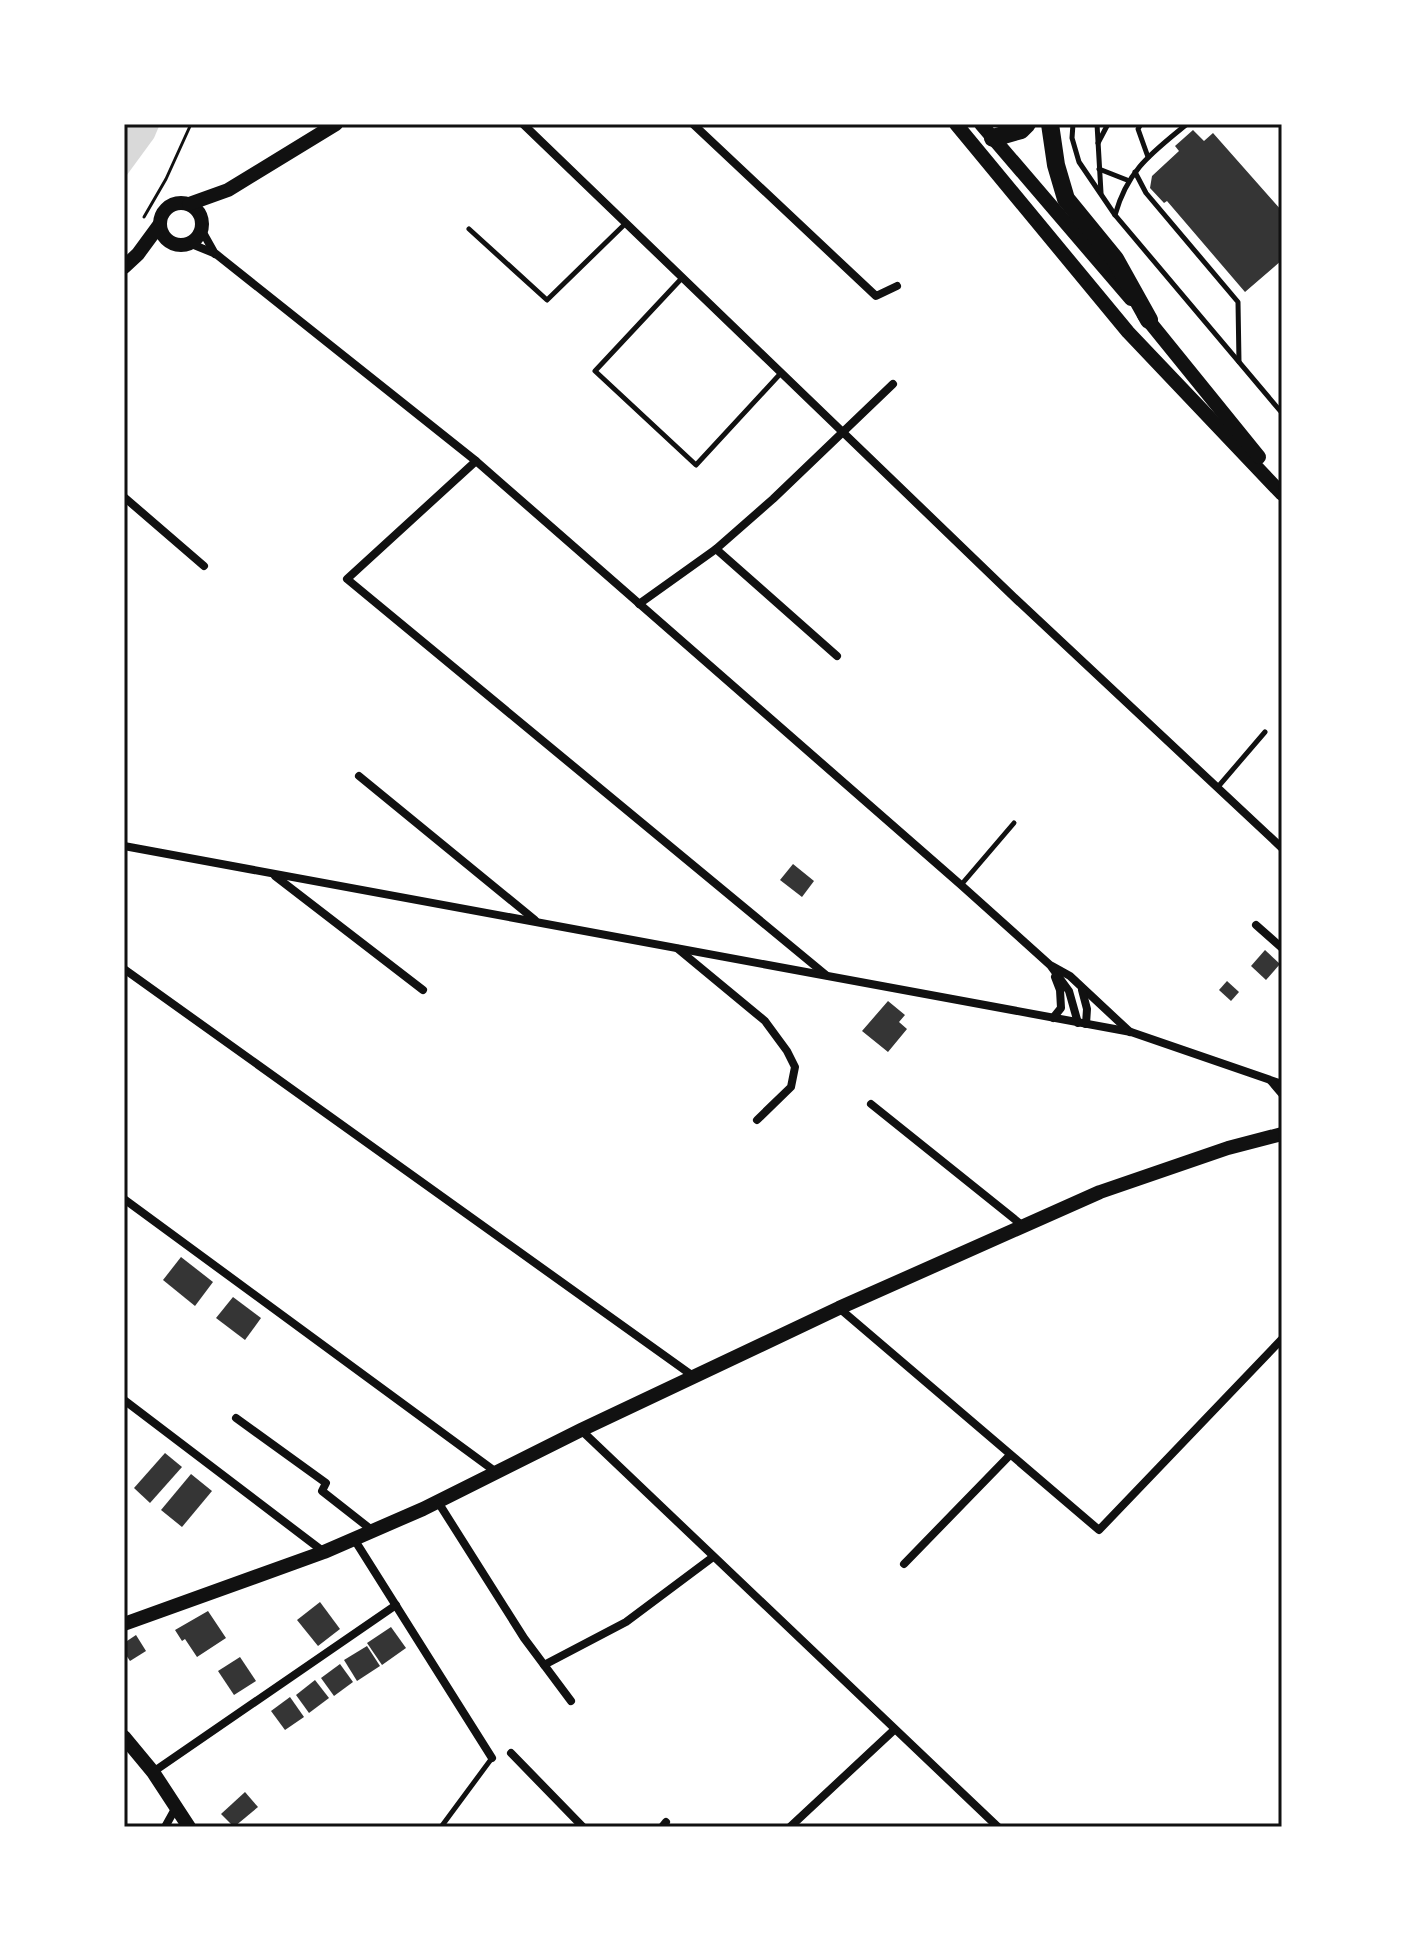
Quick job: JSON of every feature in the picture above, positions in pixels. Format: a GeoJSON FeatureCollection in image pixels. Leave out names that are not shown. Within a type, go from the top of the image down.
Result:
{"type":"FeatureCollection","features":[{"type":"Feature","properties":{"kind":"highway"},"geometry":{"type":"LineString","coordinates":[[991,129],[1021,130],[1027,124]]}},
{"type":"Feature","properties":{"kind":"highway"},"geometry":{"type":"LineString","coordinates":[[1050,124],[1056,165],[1066,199],[1115,259],[1149,320]]}},
{"type":"Feature","properties":{"kind":"street"},"geometry":{"type":"LineString","coordinates":[[311,139],[328,124]]}},
{"type":"Feature","properties":{"kind":"street"},"geometry":{"type":"LineString","coordinates":[[124,267],[138,254],[160,224],[163,213],[172,205],[189,204],[228,190],[336,124]]}},
{"type":"Feature","properties":{"kind":"street"},"geometry":{"type":"LineString","coordinates":[[523,124],[1018,601],[1282,848]]}},
{"type":"Feature","properties":{"kind":"street"},"geometry":{"type":"LineString","coordinates":[[693,124],[876,296],[897,286]]}},
{"type":"Feature","properties":{"kind":"street"},"geometry":{"type":"LineString","coordinates":[[956,124],[1128,332],[1282,494]]}},
{"type":"Feature","properties":{"kind":"street"},"geometry":{"type":"LineString","coordinates":[[967,124],[974,132],[991,129]]}},
{"type":"Feature","properties":{"kind":"street"},"geometry":{"type":"LineString","coordinates":[[991,129],[999,161],[1128,332]]}},
{"type":"Feature","properties":{"kind":"street"},"geometry":{"type":"LineString","coordinates":[[991,129],[1282,486]]}},
{"type":"Feature","properties":{"kind":"street"},"geometry":{"type":"LineString","coordinates":[[189,243],[199,235],[201,225],[228,190]]}},
{"type":"Feature","properties":{"kind":"street"},"geometry":{"type":"LineString","coordinates":[[189,204],[198,212],[216,254]]}},
{"type":"Feature","properties":{"kind":"street"},"geometry":{"type":"LineString","coordinates":[[160,224],[164,236],[173,243]]}},
{"type":"Feature","properties":{"kind":"street"},"geometry":{"type":"LineString","coordinates":[[138,254],[173,243],[189,243],[216,254],[476,461],[1050,965],[1069,991],[1082,1024]]}},
{"type":"Feature","properties":{"kind":"street"},"geometry":{"type":"LineString","coordinates":[[639,604],[716,549],[893,384]]}},
{"type":"Feature","properties":{"kind":"street"},"geometry":{"type":"LineString","coordinates":[[476,461],[347,579],[826,976]]}},
{"type":"Feature","properties":{"kind":"street"},"geometry":{"type":"LineString","coordinates":[[124,497],[204,566]]}},
{"type":"Feature","properties":{"kind":"street"},"geometry":{"type":"LineString","coordinates":[[716,549],[837,656]]}},
{"type":"Feature","properties":{"kind":"street"},"geometry":{"type":"LineString","coordinates":[[359,776],[538,922]]}},
{"type":"Feature","properties":{"kind":"street"},"geometry":{"type":"LineString","coordinates":[[124,846],[1131,1032],[1282,1084]]}},
{"type":"Feature","properties":{"kind":"street"},"geometry":{"type":"LineString","coordinates":[[271,873],[423,990]]}},
{"type":"Feature","properties":{"kind":"street"},"geometry":{"type":"LineString","coordinates":[[1256,925],[1282,948]]}},
{"type":"Feature","properties":{"kind":"street"},"geometry":{"type":"LineString","coordinates":[[678,948],[765,1021],[795,1067],[791,1087],[757,1120]]}},
{"type":"Feature","properties":{"kind":"street"},"geometry":{"type":"LineString","coordinates":[[1050,965],[1060,990],[1061,1008],[1053,1018]]}},
{"type":"Feature","properties":{"kind":"street"},"geometry":{"type":"LineString","coordinates":[[1050,965],[1070,976],[1131,1032]]}},
{"type":"Feature","properties":{"kind":"street"},"geometry":{"type":"LineString","coordinates":[[124,969],[693,1377]]}},
{"type":"Feature","properties":{"kind":"street"},"geometry":{"type":"LineString","coordinates":[[1081,987],[1087,1009],[1082,1024]]}},
{"type":"Feature","properties":{"kind":"street"},"geometry":{"type":"LineString","coordinates":[[1270,1081],[1282,1094]]}},
{"type":"Feature","properties":{"kind":"street"},"geometry":{"type":"LineString","coordinates":[[871,1104],[1024,1226]]}},
{"type":"Feature","properties":{"kind":"street"},"geometry":{"type":"LineString","coordinates":[[124,1624],[324,1552],[373,1531],[839,1308],[1100,1192],[1281,1133]]}},
{"type":"Feature","properties":{"kind":"street"},"geometry":{"type":"LineString","coordinates":[[124,1199],[496,1472]]}},
{"type":"Feature","properties":{"kind":"street"},"geometry":{"type":"LineString","coordinates":[[839,1308],[1099,1530],[1282,1339]]}},
{"type":"Feature","properties":{"kind":"street"},"geometry":{"type":"LineString","coordinates":[[124,1400],[324,1552]]}},
{"type":"Feature","properties":{"kind":"street"},"geometry":{"type":"LineString","coordinates":[[236,1418],[326,1483],[322,1491],[373,1531]]}},
{"type":"Feature","properties":{"kind":"street"},"geometry":{"type":"LineString","coordinates":[[581,1430],[991,1825]]}},
{"type":"Feature","properties":{"kind":"street"},"geometry":{"type":"LineString","coordinates":[[904,1564],[1010,1455]]}},
{"type":"Feature","properties":{"kind":"street"},"geometry":{"type":"LineString","coordinates":[[438,1502],[524,1638],[571,1701]]}},
{"type":"Feature","properties":{"kind":"street"},"geometry":{"type":"LineString","coordinates":[[354,1539],[492,1758]]}},
{"type":"Feature","properties":{"kind":"street"},"geometry":{"type":"LineString","coordinates":[[544,1665],[626,1622],[713,1557]]}},
{"type":"Feature","properties":{"kind":"street"},"geometry":{"type":"LineString","coordinates":[[153,1772],[396,1605]]}},
{"type":"Feature","properties":{"kind":"street"},"geometry":{"type":"LineString","coordinates":[[790,1827],[894,1730]]}},
{"type":"Feature","properties":{"kind":"street"},"geometry":{"type":"LineString","coordinates":[[124,1737],[153,1772],[189,1827]]}},
{"type":"Feature","properties":{"kind":"street"},"geometry":{"type":"LineString","coordinates":[[511,1753],[583,1827]]}},
{"type":"Feature","properties":{"kind":"street"},"geometry":{"type":"LineString","coordinates":[[165,1827],[175,1809]]}},
{"type":"Feature","properties":{"kind":"lane"},"geometry":{"type":"LineString","coordinates":[[1073,124],[1072,138],[1079,162],[1115,215],[1282,413]]}},
{"type":"Feature","properties":{"kind":"lane"},"geometry":{"type":"LineString","coordinates":[[1097,124],[1101,194]]}},
{"type":"Feature","properties":{"kind":"lane"},"geometry":{"type":"LineString","coordinates":[[1097,144],[1108,124]]}},
{"type":"Feature","properties":{"kind":"lane"},"geometry":{"type":"LineString","coordinates":[[1141,124],[1138,129],[1148,157]]}},
{"type":"Feature","properties":{"kind":"lane"},"geometry":{"type":"LineString","coordinates":[[1115,215],[1127,180],[1148,157],[1187,124]]}},
{"type":"Feature","properties":{"kind":"lane"},"geometry":{"type":"LineString","coordinates":[[1099,169],[1127,180]]}},
{"type":"Feature","properties":{"kind":"lane"},"geometry":{"type":"LineString","coordinates":[[1135,172],[1146,193],[1238,302],[1239,363]]}},
{"type":"Feature","properties":{"kind":"lane"},"geometry":{"type":"LineString","coordinates":[[469,229],[547,300],[626,223]]}},
{"type":"Feature","properties":{"kind":"lane"},"geometry":{"type":"LineString","coordinates":[[682,278],[595,371],[696,465],[781,373]]}},
{"type":"Feature","properties":{"kind":"lane"},"geometry":{"type":"LineString","coordinates":[[1217,788],[1265,732]]}},
{"type":"Feature","properties":{"kind":"lane"},"geometry":{"type":"LineString","coordinates":[[961,885],[1014,823]]}},
{"type":"Feature","properties":{"kind":"lane"},"geometry":{"type":"LineString","coordinates":[[441,1827],[492,1758]]}},
{"type":"Feature","properties":{"kind":"path"},"geometry":{"type":"LineString","coordinates":[[139,225],[166,179],[191,124]]}},
{"type":"Feature","properties":{"kind":"shaded area"},"geometry":{"type":"Polygon","coordinates":[[[124,124],[160,124],[154,138],[124,179],[124,124]]]}},
{"type":"Feature","properties":{"kind":"building"},"geometry":{"type":"Polygon","coordinates":[[[1193,130],[1204,141],[1213,133],[1282,211],[1282,260],[1245,292],[1167,201],[1164,203],[1150,188],[1152,176],[1179,151],[1175,146],[1193,130]]]}},
{"type":"Feature","properties":{"kind":"building"},"geometry":{"type":"Polygon","coordinates":[[[793,864],[814,881],[802,897],[780,880],[793,864]]]}},
{"type":"Feature","properties":{"kind":"building"},"geometry":{"type":"Polygon","coordinates":[[[1265,950],[1280,964],[1266,980],[1251,966],[1265,950]]]}},
{"type":"Feature","properties":{"kind":"building"},"geometry":{"type":"Polygon","coordinates":[[[1227,981],[1239,992],[1231,1001],[1219,990],[1227,981]]]}},
{"type":"Feature","properties":{"kind":"building"},"geometry":{"type":"Polygon","coordinates":[[[888,1001],[905,1015],[899,1022],[907,1029],[888,1052],[862,1031],[888,1001]]]}},
{"type":"Feature","properties":{"kind":"building"},"geometry":{"type":"Polygon","coordinates":[[[181,1257],[213,1282],[195,1306],[163,1280],[181,1257]]]}},
{"type":"Feature","properties":{"kind":"building"},"geometry":{"type":"Polygon","coordinates":[[[233,1297],[261,1318],[245,1340],[216,1318],[233,1297]]]}},
{"type":"Feature","properties":{"kind":"building"},"geometry":{"type":"Polygon","coordinates":[[[165,1453],[182,1467],[150,1503],[134,1488],[165,1453]]]}},
{"type":"Feature","properties":{"kind":"building"},"geometry":{"type":"Polygon","coordinates":[[[191,1474],[212,1491],[182,1527],[161,1510],[191,1474]]]}},
{"type":"Feature","properties":{"kind":"building"},"geometry":{"type":"Polygon","coordinates":[[[320,1602],[340,1629],[318,1646],[297,1620],[320,1602]]]}},
{"type":"Feature","properties":{"kind":"building"},"geometry":{"type":"Polygon","coordinates":[[[208,1611],[226,1638],[197,1657],[175,1630],[208,1611]]]}},
{"type":"Feature","properties":{"kind":"building"},"geometry":{"type":"Polygon","coordinates":[[[391,1627],[406,1648],[382,1665],[367,1643],[391,1627]]]}},
{"type":"Feature","properties":{"kind":"building"},"geometry":{"type":"Polygon","coordinates":[[[136,1635],[146,1651],[130,1661],[124,1652],[124,1643],[136,1635]]]}},
{"type":"Feature","properties":{"kind":"building"},"geometry":{"type":"Polygon","coordinates":[[[367,1646],[380,1666],[357,1681],[344,1660],[367,1646]]]}},
{"type":"Feature","properties":{"kind":"building"},"geometry":{"type":"Polygon","coordinates":[[[240,1657],[256,1681],[234,1695],[218,1671],[240,1657]]]}},
{"type":"Feature","properties":{"kind":"building"},"geometry":{"type":"Polygon","coordinates":[[[340,1664],[353,1682],[334,1696],[321,1678],[340,1664]]]}},
{"type":"Feature","properties":{"kind":"building"},"geometry":{"type":"Polygon","coordinates":[[[315,1680],[329,1698],[309,1713],[296,1695],[315,1680]]]}},
{"type":"Feature","properties":{"kind":"building"},"geometry":{"type":"Polygon","coordinates":[[[290,1697],[304,1717],[285,1730],[271,1711],[290,1697]]]}},
{"type":"Feature","properties":{"kind":"building"},"geometry":{"type":"Polygon","coordinates":[[[245,1792],[258,1807],[234,1827],[221,1814],[245,1792]]]}}]}
